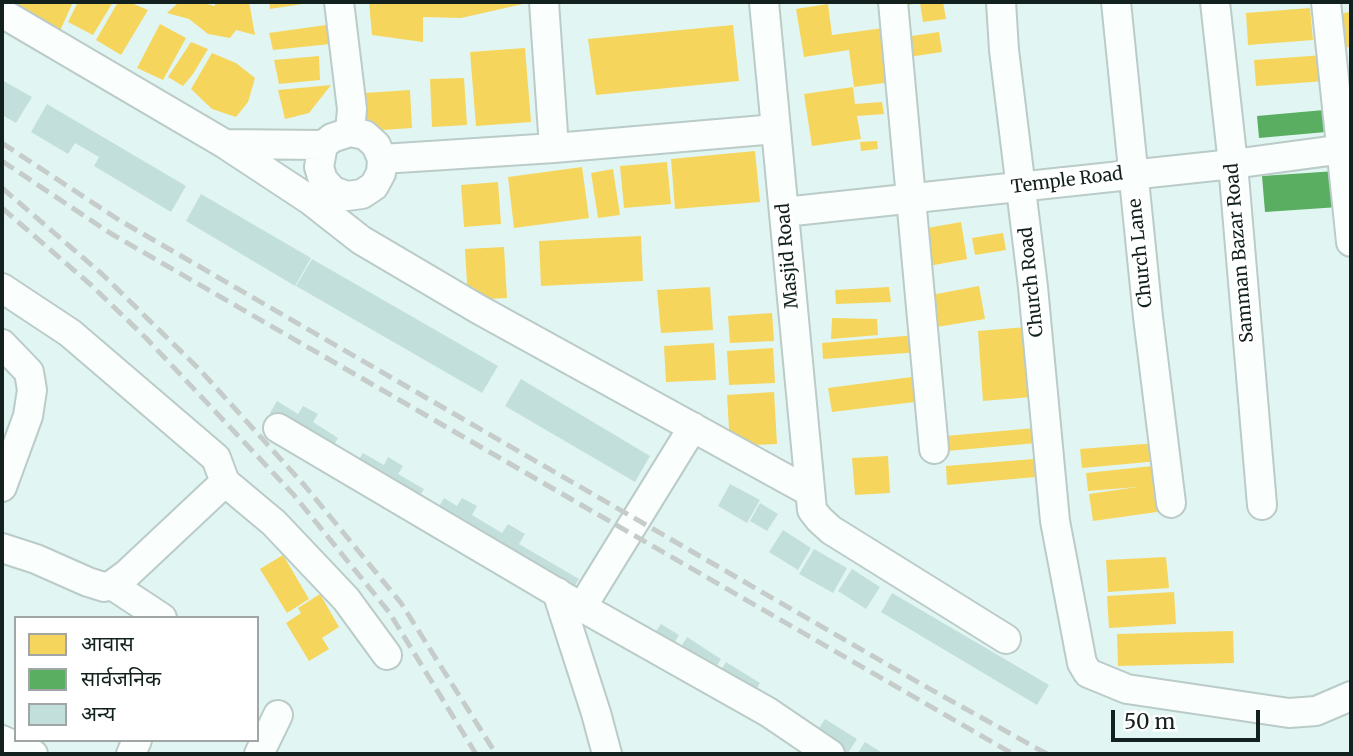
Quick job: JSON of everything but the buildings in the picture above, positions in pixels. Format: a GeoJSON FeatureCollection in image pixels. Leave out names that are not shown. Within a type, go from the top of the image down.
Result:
{"type":"FeatureCollection","features":[{"type":"Feature","properties":{"kind":"street"},"geometry":{"type":"LineString","coordinates":[[339,2],[352,109],[350,132]]}},
{"type":"Feature","properties":{"kind":"street"},"geometry":{"type":"LineString","coordinates":[[544,2],[555,148]]}},
{"type":"Feature","properties":{"kind":"street","name":"Masjid Road"},"geometry":{"type":"LineString","coordinates":[[764,2],[811,501]]}},
{"type":"Feature","properties":{"kind":"street"},"geometry":{"type":"LineString","coordinates":[[893,2],[934,449]]}},
{"type":"Feature","properties":{"kind":"street","name":"Church Road"},"geometry":{"type":"LineString","coordinates":[[1001,2],[1055,521],[1082,663],[1088,673],[1126,689],[1289,713],[1316,711],[1351,696]]}},
{"type":"Feature","properties":{"kind":"street","name":"Church Lane"},"geometry":{"type":"LineString","coordinates":[[1116,2],[1148,317],[1171,503]]}},
{"type":"Feature","properties":{"kind":"street","name":"Samman Bazar Road"},"geometry":{"type":"LineString","coordinates":[[1215,2],[1233,164],[1262,505]]}},
{"type":"Feature","properties":{"kind":"street"},"geometry":{"type":"LineString","coordinates":[[1326,2],[1346,149],[1351,242]]}},
{"type":"Feature","properties":{"kind":"street"},"geometry":{"type":"LineString","coordinates":[[2,13],[225,144],[310,200],[361,240],[478,309],[693,427],[811,501],[831,530],[1006,639]]}},
{"type":"Feature","properties":{"kind":"street"},"geometry":{"type":"LineString","coordinates":[[382,159],[555,148],[776,129]]}},
{"type":"Feature","properties":{"kind":"street"},"geometry":{"type":"LineString","coordinates":[[225,144],[323,145],[332,138],[350,132],[365,135],[376,145],[382,159],[381,173],[374,186],[362,194],[347,196],[333,191],[323,180],[319,167],[323,145]]}},
{"type":"Feature","properties":{"kind":"street","name":"Temple Road"},"geometry":{"type":"LineString","coordinates":[[783,212],[1233,164],[1346,149]]}},
{"type":"Feature","properties":{"kind":"street"},"geometry":{"type":"LineString","coordinates":[[361,240],[362,194]]}},
{"type":"Feature","properties":{"kind":"street"},"geometry":{"type":"LineString","coordinates":[[2,288],[70,333],[216,458],[225,482],[274,523],[346,598],[387,655]]}},
{"type":"Feature","properties":{"kind":"street"},"geometry":{"type":"LineString","coordinates":[[2,344],[29,372],[32,390],[28,415],[2,487]]}},
{"type":"Feature","properties":{"kind":"street"},"geometry":{"type":"LineString","coordinates":[[582,607],[693,427]]}},
{"type":"Feature","properties":{"kind":"street"},"geometry":{"type":"LineString","coordinates":[[278,428],[582,607],[768,712],[830,754]]}},
{"type":"Feature","properties":{"kind":"street"},"geometry":{"type":"LineString","coordinates":[[2,548],[36,559],[88,582],[104,587],[112,585],[225,482]]}},
{"type":"Feature","properties":{"kind":"street"},"geometry":{"type":"LineString","coordinates":[[112,585],[159,616]]}},
{"type":"Feature","properties":{"kind":"street"},"geometry":{"type":"LineString","coordinates":[[557,592],[607,754]]}},
{"type":"Feature","properties":{"kind":"street"},"geometry":{"type":"LineString","coordinates":[[259,754],[278,715]]}},
{"type":"Feature","properties":{"kind":"street"},"geometry":{"type":"LineString","coordinates":[[2,740],[33,754]]}},
{"type":"Feature","properties":{"kind":"railway"},"geometry":{"type":"LineString","coordinates":[[2,143],[119,220],[921,684],[1047,754]]}},
{"type":"Feature","properties":{"kind":"railway"},"geometry":{"type":"LineString","coordinates":[[2,161],[110,233],[1013,754]]}},
{"type":"Feature","properties":{"kind":"railway"},"geometry":{"type":"LineString","coordinates":[[2,188],[102,274],[200,370],[305,486],[401,603],[496,754]]}},
{"type":"Feature","properties":{"kind":"railway"},"geometry":{"type":"LineString","coordinates":[[2,208],[91,285],[146,338],[293,494],[389,612],[476,754]]}}]}
